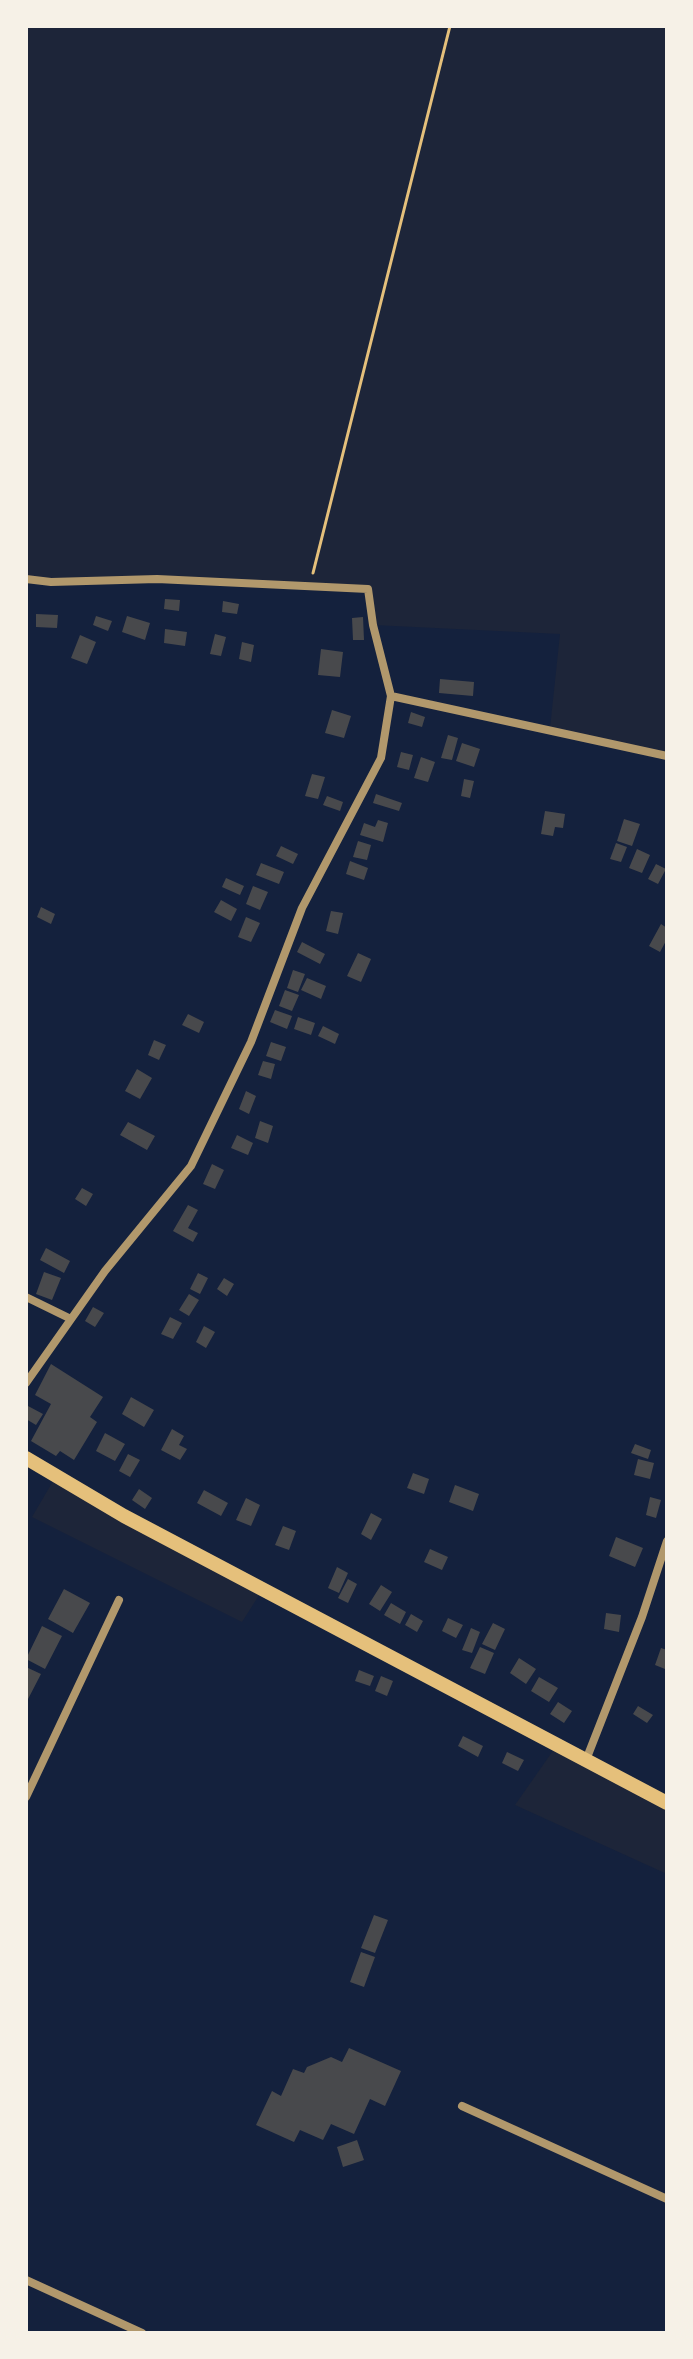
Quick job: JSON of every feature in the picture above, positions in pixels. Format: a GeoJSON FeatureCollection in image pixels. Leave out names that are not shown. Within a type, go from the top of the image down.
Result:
{"type":"FeatureCollection","features":[{"type":"Feature","properties":{"kind":"main road"},"geometry":{"type":"LineString","coordinates":[[26,1458],[124,1516],[667,1803]]}},
{"type":"Feature","properties":{"kind":"street"},"geometry":{"type":"LineString","coordinates":[[26,579],[51,582],[157,579],[368,589],[373,625],[391,696],[381,758],[302,908],[251,1042],[191,1166],[105,1271],[26,1383]]}},
{"type":"Feature","properties":{"kind":"street"},"geometry":{"type":"LineString","coordinates":[[391,696],[667,756]]}},
{"type":"Feature","properties":{"kind":"street"},"geometry":{"type":"LineString","coordinates":[[26,1297],[71,1319]]}},
{"type":"Feature","properties":{"kind":"street"},"geometry":{"type":"LineString","coordinates":[[586,1760],[642,1617],[667,1541]]}},
{"type":"Feature","properties":{"kind":"street"},"geometry":{"type":"LineString","coordinates":[[26,1797],[119,1600]]}},
{"type":"Feature","properties":{"kind":"street"},"geometry":{"type":"LineString","coordinates":[[462,2106],[667,2199]]}},
{"type":"Feature","properties":{"kind":"street"},"geometry":{"type":"LineString","coordinates":[[26,2280],[142,2333]]}},
{"type":"Feature","properties":{"kind":"path"},"geometry":{"type":"LineString","coordinates":[[309,587],[450,26]]}},
{"type":"Feature","properties":{"kind":"shaded area"},"geometry":{"type":"Polygon","coordinates":[[[26,26],[667,26],[667,756],[550,728],[560,634],[373,625],[368,589],[26,579],[26,26]]]}},
{"type":"Feature","properties":{"kind":"shaded area"},"geometry":{"type":"Polygon","coordinates":[[[56,1476],[263,1589],[242,1622],[32,1517],[56,1476]]]}},
{"type":"Feature","properties":{"kind":"shaded area"},"geometry":{"type":"Polygon","coordinates":[[[557,1745],[667,1803],[667,1874],[515,1805],[557,1745]]]}},
{"type":"Feature","properties":{"kind":"building"},"geometry":{"type":"Polygon","coordinates":[[[165,599],[180,600],[179,611],[164,609],[165,599]]]}},
{"type":"Feature","properties":{"kind":"building"},"geometry":{"type":"Polygon","coordinates":[[[223,601],[239,604],[237,614],[222,612],[223,601]]]}},
{"type":"Feature","properties":{"kind":"building"},"geometry":{"type":"Polygon","coordinates":[[[36,614],[58,615],[57,628],[36,627],[36,614]]]}},
{"type":"Feature","properties":{"kind":"building"},"geometry":{"type":"Polygon","coordinates":[[[96,616],[112,621],[108,631],[93,625],[96,616]]]}},
{"type":"Feature","properties":{"kind":"building"},"geometry":{"type":"Polygon","coordinates":[[[127,616],[150,623],[145,640],[122,632],[127,616]]]}},
{"type":"Feature","properties":{"kind":"building"},"geometry":{"type":"Polygon","coordinates":[[[363,617],[364,640],[353,640],[352,618],[363,617]]]}},
{"type":"Feature","properties":{"kind":"building"},"geometry":{"type":"Polygon","coordinates":[[[165,629],[187,632],[185,646],[164,643],[165,629]]]}},
{"type":"Feature","properties":{"kind":"building"},"geometry":{"type":"Polygon","coordinates":[[[215,634],[226,637],[221,656],[210,654],[215,634]]]}},
{"type":"Feature","properties":{"kind":"building"},"geometry":{"type":"Polygon","coordinates":[[[80,635],[96,642],[87,664],[71,658],[80,635]]]}},
{"type":"Feature","properties":{"kind":"building"},"geometry":{"type":"Polygon","coordinates":[[[242,642],[254,645],[251,662],[239,659],[242,642]]]}},
{"type":"Feature","properties":{"kind":"building"},"geometry":{"type":"Polygon","coordinates":[[[321,649],[343,652],[340,677],[318,675],[321,649]]]}},
{"type":"Feature","properties":{"kind":"building"},"geometry":{"type":"Polygon","coordinates":[[[440,679],[474,682],[473,696],[439,693],[440,679]]]}},
{"type":"Feature","properties":{"kind":"building"},"geometry":{"type":"Polygon","coordinates":[[[332,710],[351,716],[344,738],[325,733],[332,710]]]}},
{"type":"Feature","properties":{"kind":"building"},"geometry":{"type":"Polygon","coordinates":[[[411,712],[425,717],[422,727],[408,723],[411,712]]]}},
{"type":"Feature","properties":{"kind":"building"},"geometry":{"type":"Polygon","coordinates":[[[448,735],[458,738],[452,760],[441,758],[448,735]]]}},
{"type":"Feature","properties":{"kind":"building"},"geometry":{"type":"Polygon","coordinates":[[[462,743],[480,749],[474,767],[456,761],[462,743]]]}},
{"type":"Feature","properties":{"kind":"building"},"geometry":{"type":"Polygon","coordinates":[[[401,752],[413,755],[409,770],[397,767],[401,752]]]}},
{"type":"Feature","properties":{"kind":"building"},"geometry":{"type":"Polygon","coordinates":[[[421,757],[435,762],[428,782],[414,778],[421,757]]]}},
{"type":"Feature","properties":{"kind":"building"},"geometry":{"type":"Polygon","coordinates":[[[312,774],[325,777],[318,799],[305,796],[312,774]]]}},
{"type":"Feature","properties":{"kind":"building"},"geometry":{"type":"Polygon","coordinates":[[[464,779],[474,781],[470,798],[461,796],[464,779]]]}},
{"type":"Feature","properties":{"kind":"building"},"geometry":{"type":"Polygon","coordinates":[[[376,794],[402,803],[399,811],[373,803],[376,794]]]}},
{"type":"Feature","properties":{"kind":"building"},"geometry":{"type":"Polygon","coordinates":[[[327,796],[343,802],[340,811],[323,805],[327,796]]]}},
{"type":"Feature","properties":{"kind":"building"},"geometry":{"type":"Polygon","coordinates":[[[545,811],[565,814],[563,828],[555,827],[553,836],[541,834],[545,811]]]}},
{"type":"Feature","properties":{"kind":"building"},"geometry":{"type":"Polygon","coordinates":[[[624,819],[640,824],[632,846],[617,841],[624,819]]]}},
{"type":"Feature","properties":{"kind":"building"},"geometry":{"type":"Polygon","coordinates":[[[378,820],[388,823],[383,842],[360,835],[364,823],[375,827],[378,820]]]}},
{"type":"Feature","properties":{"kind":"building"},"geometry":{"type":"Polygon","coordinates":[[[358,841],[371,845],[367,860],[353,857],[358,841]]]}},
{"type":"Feature","properties":{"kind":"building"},"geometry":{"type":"Polygon","coordinates":[[[616,843],[627,847],[621,862],[610,859],[616,843]]]}},
{"type":"Feature","properties":{"kind":"building"},"geometry":{"type":"Polygon","coordinates":[[[281,846],[298,854],[293,864],[276,856],[281,846]]]}},
{"type":"Feature","properties":{"kind":"building"},"geometry":{"type":"Polygon","coordinates":[[[637,849],[650,855],[642,873],[629,868],[637,849]]]}},
{"type":"Feature","properties":{"kind":"building"},"geometry":{"type":"Polygon","coordinates":[[[350,861],[368,868],[364,880],[346,874],[350,861]]]}},
{"type":"Feature","properties":{"kind":"building"},"geometry":{"type":"Polygon","coordinates":[[[261,863],[284,872],[279,884],[256,875],[261,863]]]}},
{"type":"Feature","properties":{"kind":"building"},"geometry":{"type":"Polygon","coordinates":[[[656,864],[666,869],[658,884],[648,879],[656,864]]]}},
{"type":"Feature","properties":{"kind":"building"},"geometry":{"type":"Polygon","coordinates":[[[226,878],[244,886],[240,895],[222,887],[226,878]]]}},
{"type":"Feature","properties":{"kind":"building"},"geometry":{"type":"Polygon","coordinates":[[[253,886],[268,892],[260,910],[246,904],[253,886]]]}},
{"type":"Feature","properties":{"kind":"building"},"geometry":{"type":"Polygon","coordinates":[[[221,900],[237,909],[231,921],[214,912],[221,900]]]}},
{"type":"Feature","properties":{"kind":"building"},"geometry":{"type":"Polygon","coordinates":[[[41,907],[55,914],[51,924],[37,917],[41,907]]]}},
{"type":"Feature","properties":{"kind":"building"},"geometry":{"type":"Polygon","coordinates":[[[331,911],[343,913],[338,934],[326,931],[331,911]]]}},
{"type":"Feature","properties":{"kind":"building"},"geometry":{"type":"Polygon","coordinates":[[[246,917],[260,923],[251,942],[238,937],[246,917]]]}},
{"type":"Feature","properties":{"kind":"building"},"geometry":{"type":"Polygon","coordinates":[[[661,924],[667,928],[667,939],[660,952],[649,946],[661,924]]]}},
{"type":"Feature","properties":{"kind":"building"},"geometry":{"type":"Polygon","coordinates":[[[302,942],[325,954],[320,964],[297,952],[302,942]]]}},
{"type":"Feature","properties":{"kind":"building"},"geometry":{"type":"Polygon","coordinates":[[[358,953],[371,959],[361,982],[347,976],[358,953]]]}},
{"type":"Feature","properties":{"kind":"building"},"geometry":{"type":"Polygon","coordinates":[[[293,970],[305,974],[298,992],[287,988],[293,970]]]}},
{"type":"Feature","properties":{"kind":"building"},"geometry":{"type":"Polygon","coordinates":[[[307,978],[326,986],[321,999],[301,990],[307,978]]]}},
{"type":"Feature","properties":{"kind":"building"},"geometry":{"type":"Polygon","coordinates":[[[285,990],[299,995],[292,1011],[279,1006],[285,990]]]}},
{"type":"Feature","properties":{"kind":"building"},"geometry":{"type":"Polygon","coordinates":[[[275,1010],[292,1016],[287,1029],[270,1022],[275,1010]]]}},
{"type":"Feature","properties":{"kind":"building"},"geometry":{"type":"Polygon","coordinates":[[[188,1014],[204,1022],[199,1033],[182,1025],[188,1014]]]}},
{"type":"Feature","properties":{"kind":"building"},"geometry":{"type":"Polygon","coordinates":[[[298,1017],[315,1023],[311,1035],[294,1029],[298,1017]]]}},
{"type":"Feature","properties":{"kind":"building"},"geometry":{"type":"Polygon","coordinates":[[[323,1026],[339,1034],[335,1044],[318,1036],[323,1026]]]}},
{"type":"Feature","properties":{"kind":"building"},"geometry":{"type":"Polygon","coordinates":[[[154,1040],[166,1045],[159,1060],[148,1055],[154,1040]]]}},
{"type":"Feature","properties":{"kind":"building"},"geometry":{"type":"Polygon","coordinates":[[[271,1042],[286,1047],[281,1061],[266,1056],[271,1042]]]}},
{"type":"Feature","properties":{"kind":"building"},"geometry":{"type":"Polygon","coordinates":[[[263,1061],[275,1064],[271,1079],[258,1075],[263,1061]]]}},
{"type":"Feature","properties":{"kind":"building"},"geometry":{"type":"Polygon","coordinates":[[[137,1069],[152,1078],[140,1099],[125,1091],[137,1069]]]}},
{"type":"Feature","properties":{"kind":"building"},"geometry":{"type":"Polygon","coordinates":[[[246,1091],[256,1096],[249,1114],[239,1109],[246,1091]]]}},
{"type":"Feature","properties":{"kind":"building"},"geometry":{"type":"Polygon","coordinates":[[[260,1121],[273,1126],[268,1143],[255,1138],[260,1121]]]}},
{"type":"Feature","properties":{"kind":"building"},"geometry":{"type":"Polygon","coordinates":[[[128,1122],[155,1136],[147,1150],[120,1135],[128,1122]]]}},
{"type":"Feature","properties":{"kind":"building"},"geometry":{"type":"Polygon","coordinates":[[[237,1135],[253,1143],[248,1155],[231,1148],[237,1135]]]}},
{"type":"Feature","properties":{"kind":"building"},"geometry":{"type":"Polygon","coordinates":[[[212,1164],[224,1170],[215,1189],[203,1184],[212,1164]]]}},
{"type":"Feature","properties":{"kind":"building"},"geometry":{"type":"Polygon","coordinates":[[[82,1188],[93,1194],[86,1206],[75,1199],[82,1188]]]}},
{"type":"Feature","properties":{"kind":"building"},"geometry":{"type":"Polygon","coordinates":[[[188,1205],[198,1210],[188,1228],[198,1233],[193,1242],[173,1231],[188,1205]]]}},
{"type":"Feature","properties":{"kind":"building"},"geometry":{"type":"Polygon","coordinates":[[[46,1248],[70,1261],[64,1273],[40,1260],[46,1248]]]}},
{"type":"Feature","properties":{"kind":"building"},"geometry":{"type":"Polygon","coordinates":[[[44,1272],[61,1278],[52,1300],[36,1294],[44,1272]]]}},
{"type":"Feature","properties":{"kind":"building"},"geometry":{"type":"Polygon","coordinates":[[[198,1273],[208,1278],[200,1294],[190,1289],[198,1273]]]}},
{"type":"Feature","properties":{"kind":"building"},"geometry":{"type":"Polygon","coordinates":[[[224,1278],[234,1284],[227,1296],[217,1289],[224,1278]]]}},
{"type":"Feature","properties":{"kind":"building"},"geometry":{"type":"Polygon","coordinates":[[[189,1294],[199,1300],[189,1316],[179,1310],[189,1294]]]}},
{"type":"Feature","properties":{"kind":"building"},"geometry":{"type":"Polygon","coordinates":[[[93,1307],[104,1313],[95,1327],[85,1321],[93,1307]]]}},
{"type":"Feature","properties":{"kind":"building"},"geometry":{"type":"Polygon","coordinates":[[[170,1317],[182,1323],[173,1339],[161,1334],[170,1317]]]}},
{"type":"Feature","properties":{"kind":"building"},"geometry":{"type":"Polygon","coordinates":[[[204,1326],[215,1332],[206,1348],[196,1342],[204,1326]]]}},
{"type":"Feature","properties":{"kind":"building"},"geometry":{"type":"Polygon","coordinates":[[[51,1364],[103,1397],[90,1417],[97,1422],[74,1460],[60,1451],[56,1456],[31,1441],[51,1404],[35,1395],[51,1364]]]}},
{"type":"Feature","properties":{"kind":"building"},"geometry":{"type":"Polygon","coordinates":[[[131,1397],[154,1410],[144,1427],[122,1414],[131,1397]]]}},
{"type":"Feature","properties":{"kind":"building"},"geometry":{"type":"Polygon","coordinates":[[[28,1406],[43,1414],[36,1425],[26,1419],[28,1406]]]}},
{"type":"Feature","properties":{"kind":"building"},"geometry":{"type":"Polygon","coordinates":[[[172,1429],[184,1436],[179,1445],[187,1449],[180,1460],[161,1450],[172,1429]]]}},
{"type":"Feature","properties":{"kind":"building"},"geometry":{"type":"Polygon","coordinates":[[[105,1433],[125,1444],[115,1461],[96,1451],[105,1433]]]}},
{"type":"Feature","properties":{"kind":"building"},"geometry":{"type":"Polygon","coordinates":[[[635,1444],[651,1450],[648,1459],[631,1453],[635,1444]]]}},
{"type":"Feature","properties":{"kind":"building"},"geometry":{"type":"Polygon","coordinates":[[[128,1454],[140,1460],[130,1477],[119,1471],[128,1454]]]}},
{"type":"Feature","properties":{"kind":"building"},"geometry":{"type":"Polygon","coordinates":[[[638,1459],[654,1463],[650,1479],[634,1475],[638,1459]]]}},
{"type":"Feature","properties":{"kind":"building"},"geometry":{"type":"Polygon","coordinates":[[[413,1473],[429,1479],[424,1494],[407,1488],[413,1473]]]}},
{"type":"Feature","properties":{"kind":"building"},"geometry":{"type":"Polygon","coordinates":[[[455,1485],[479,1494],[473,1511],[449,1502],[455,1485]]]}},
{"type":"Feature","properties":{"kind":"building"},"geometry":{"type":"Polygon","coordinates":[[[139,1489],[152,1498],[145,1509],[132,1500],[139,1489]]]}},
{"type":"Feature","properties":{"kind":"building"},"geometry":{"type":"Polygon","coordinates":[[[204,1490],[228,1503],[221,1516],[197,1503],[204,1490]]]}},
{"type":"Feature","properties":{"kind":"building"},"geometry":{"type":"Polygon","coordinates":[[[650,1497],[661,1500],[656,1518],[646,1515],[650,1497]]]}},
{"type":"Feature","properties":{"kind":"building"},"geometry":{"type":"Polygon","coordinates":[[[246,1498],[260,1505],[251,1526],[236,1520],[246,1498]]]}},
{"type":"Feature","properties":{"kind":"building"},"geometry":{"type":"Polygon","coordinates":[[[371,1513],[382,1519],[371,1540],[361,1534],[371,1513]]]}},
{"type":"Feature","properties":{"kind":"building"},"geometry":{"type":"Polygon","coordinates":[[[283,1526],[296,1531],[289,1550],[275,1545],[283,1526]]]}},
{"type":"Feature","properties":{"kind":"building"},"geometry":{"type":"Polygon","coordinates":[[[616,1537],[643,1548],[635,1567],[609,1556],[616,1537]]]}},
{"type":"Feature","properties":{"kind":"building"},"geometry":{"type":"Polygon","coordinates":[[[430,1549],[448,1557],[442,1570],[424,1562],[430,1549]]]}},
{"type":"Feature","properties":{"kind":"building"},"geometry":{"type":"Polygon","coordinates":[[[337,1567],[348,1573],[339,1593],[328,1588],[337,1567]]]}},
{"type":"Feature","properties":{"kind":"building"},"geometry":{"type":"Polygon","coordinates":[[[348,1579],[357,1584],[348,1603],[338,1598],[348,1579]]]}},
{"type":"Feature","properties":{"kind":"building"},"geometry":{"type":"Polygon","coordinates":[[[381,1585],[392,1592],[380,1611],[369,1604],[381,1585]]]}},
{"type":"Feature","properties":{"kind":"building"},"geometry":{"type":"Polygon","coordinates":[[[64,1589],[90,1603],[73,1633],[48,1619],[64,1589]]]}},
{"type":"Feature","properties":{"kind":"building"},"geometry":{"type":"Polygon","coordinates":[[[391,1603],[406,1612],[400,1624],[384,1615],[391,1603]]]}},
{"type":"Feature","properties":{"kind":"building"},"geometry":{"type":"Polygon","coordinates":[[[606,1613],[621,1615],[619,1632],[604,1629],[606,1613]]]}},
{"type":"Feature","properties":{"kind":"building"},"geometry":{"type":"Polygon","coordinates":[[[411,1614],[423,1621],[417,1632],[405,1625],[411,1614]]]}},
{"type":"Feature","properties":{"kind":"building"},"geometry":{"type":"Polygon","coordinates":[[[448,1618],[463,1625],[456,1638],[442,1631],[448,1618]]]}},
{"type":"Feature","properties":{"kind":"building"},"geometry":{"type":"Polygon","coordinates":[[[493,1623],[505,1629],[495,1650],[482,1644],[493,1623]]]}},
{"type":"Feature","properties":{"kind":"building"},"geometry":{"type":"Polygon","coordinates":[[[42,1626],[62,1636],[45,1669],[26,1659],[42,1626]]]}},
{"type":"Feature","properties":{"kind":"building"},"geometry":{"type":"Polygon","coordinates":[[[471,1628],[480,1632],[472,1653],[462,1650],[471,1628]]]}},
{"type":"Feature","properties":{"kind":"building"},"geometry":{"type":"Polygon","coordinates":[[[480,1647],[494,1653],[485,1674],[470,1668],[480,1647]]]}},
{"type":"Feature","properties":{"kind":"building"},"geometry":{"type":"Polygon","coordinates":[[[661,1648],[667,1650],[665,1669],[655,1665],[661,1648]]]}},
{"type":"Feature","properties":{"kind":"building"},"geometry":{"type":"Polygon","coordinates":[[[519,1658],[536,1669],[526,1684],[510,1673],[519,1658]]]}},
{"type":"Feature","properties":{"kind":"building"},"geometry":{"type":"Polygon","coordinates":[[[26,1667],[41,1674],[26,1703],[26,1667]]]}},
{"type":"Feature","properties":{"kind":"building"},"geometry":{"type":"Polygon","coordinates":[[[359,1670],[374,1676],[370,1686],[355,1681],[359,1670]]]}},
{"type":"Feature","properties":{"kind":"building"},"geometry":{"type":"Polygon","coordinates":[[[381,1676],[393,1681],[387,1696],[375,1691],[381,1676]]]}},
{"type":"Feature","properties":{"kind":"building"},"geometry":{"type":"Polygon","coordinates":[[[539,1677],[558,1688],[549,1702],[531,1691],[539,1677]]]}},
{"type":"Feature","properties":{"kind":"building"},"geometry":{"type":"Polygon","coordinates":[[[558,1702],[572,1711],[564,1723],[550,1714],[558,1702]]]}},
{"type":"Feature","properties":{"kind":"building"},"geometry":{"type":"Polygon","coordinates":[[[638,1706],[653,1715],[647,1723],[633,1714],[638,1706]]]}},
{"type":"Feature","properties":{"kind":"building"},"geometry":{"type":"Polygon","coordinates":[[[463,1736],[483,1746],[478,1757],[458,1746],[463,1736]]]}},
{"type":"Feature","properties":{"kind":"building"},"geometry":{"type":"Polygon","coordinates":[[[507,1752],[524,1760],[518,1771],[502,1763],[507,1752]]]}},
{"type":"Feature","properties":{"kind":"building"},"geometry":{"type":"Polygon","coordinates":[[[374,1915],[388,1920],[375,1953],[361,1948],[374,1915]]]}},
{"type":"Feature","properties":{"kind":"building"},"geometry":{"type":"Polygon","coordinates":[[[361,1952],[375,1957],[364,1987],[350,1982],[361,1952]]]}},
{"type":"Feature","properties":{"kind":"building"},"geometry":{"type":"Polygon","coordinates":[[[349,2048],[401,2071],[385,2106],[370,2099],[354,2134],[331,2124],[323,2140],[300,2130],[294,2142],[256,2125],[272,2091],[281,2096],[293,2069],[304,2073],[307,2067],[331,2057],[342,2062],[349,2048]]]}},
{"type":"Feature","properties":{"kind":"building"},"geometry":{"type":"Polygon","coordinates":[[[357,2140],[364,2160],[343,2167],[337,2147],[357,2140]]]}}]}
